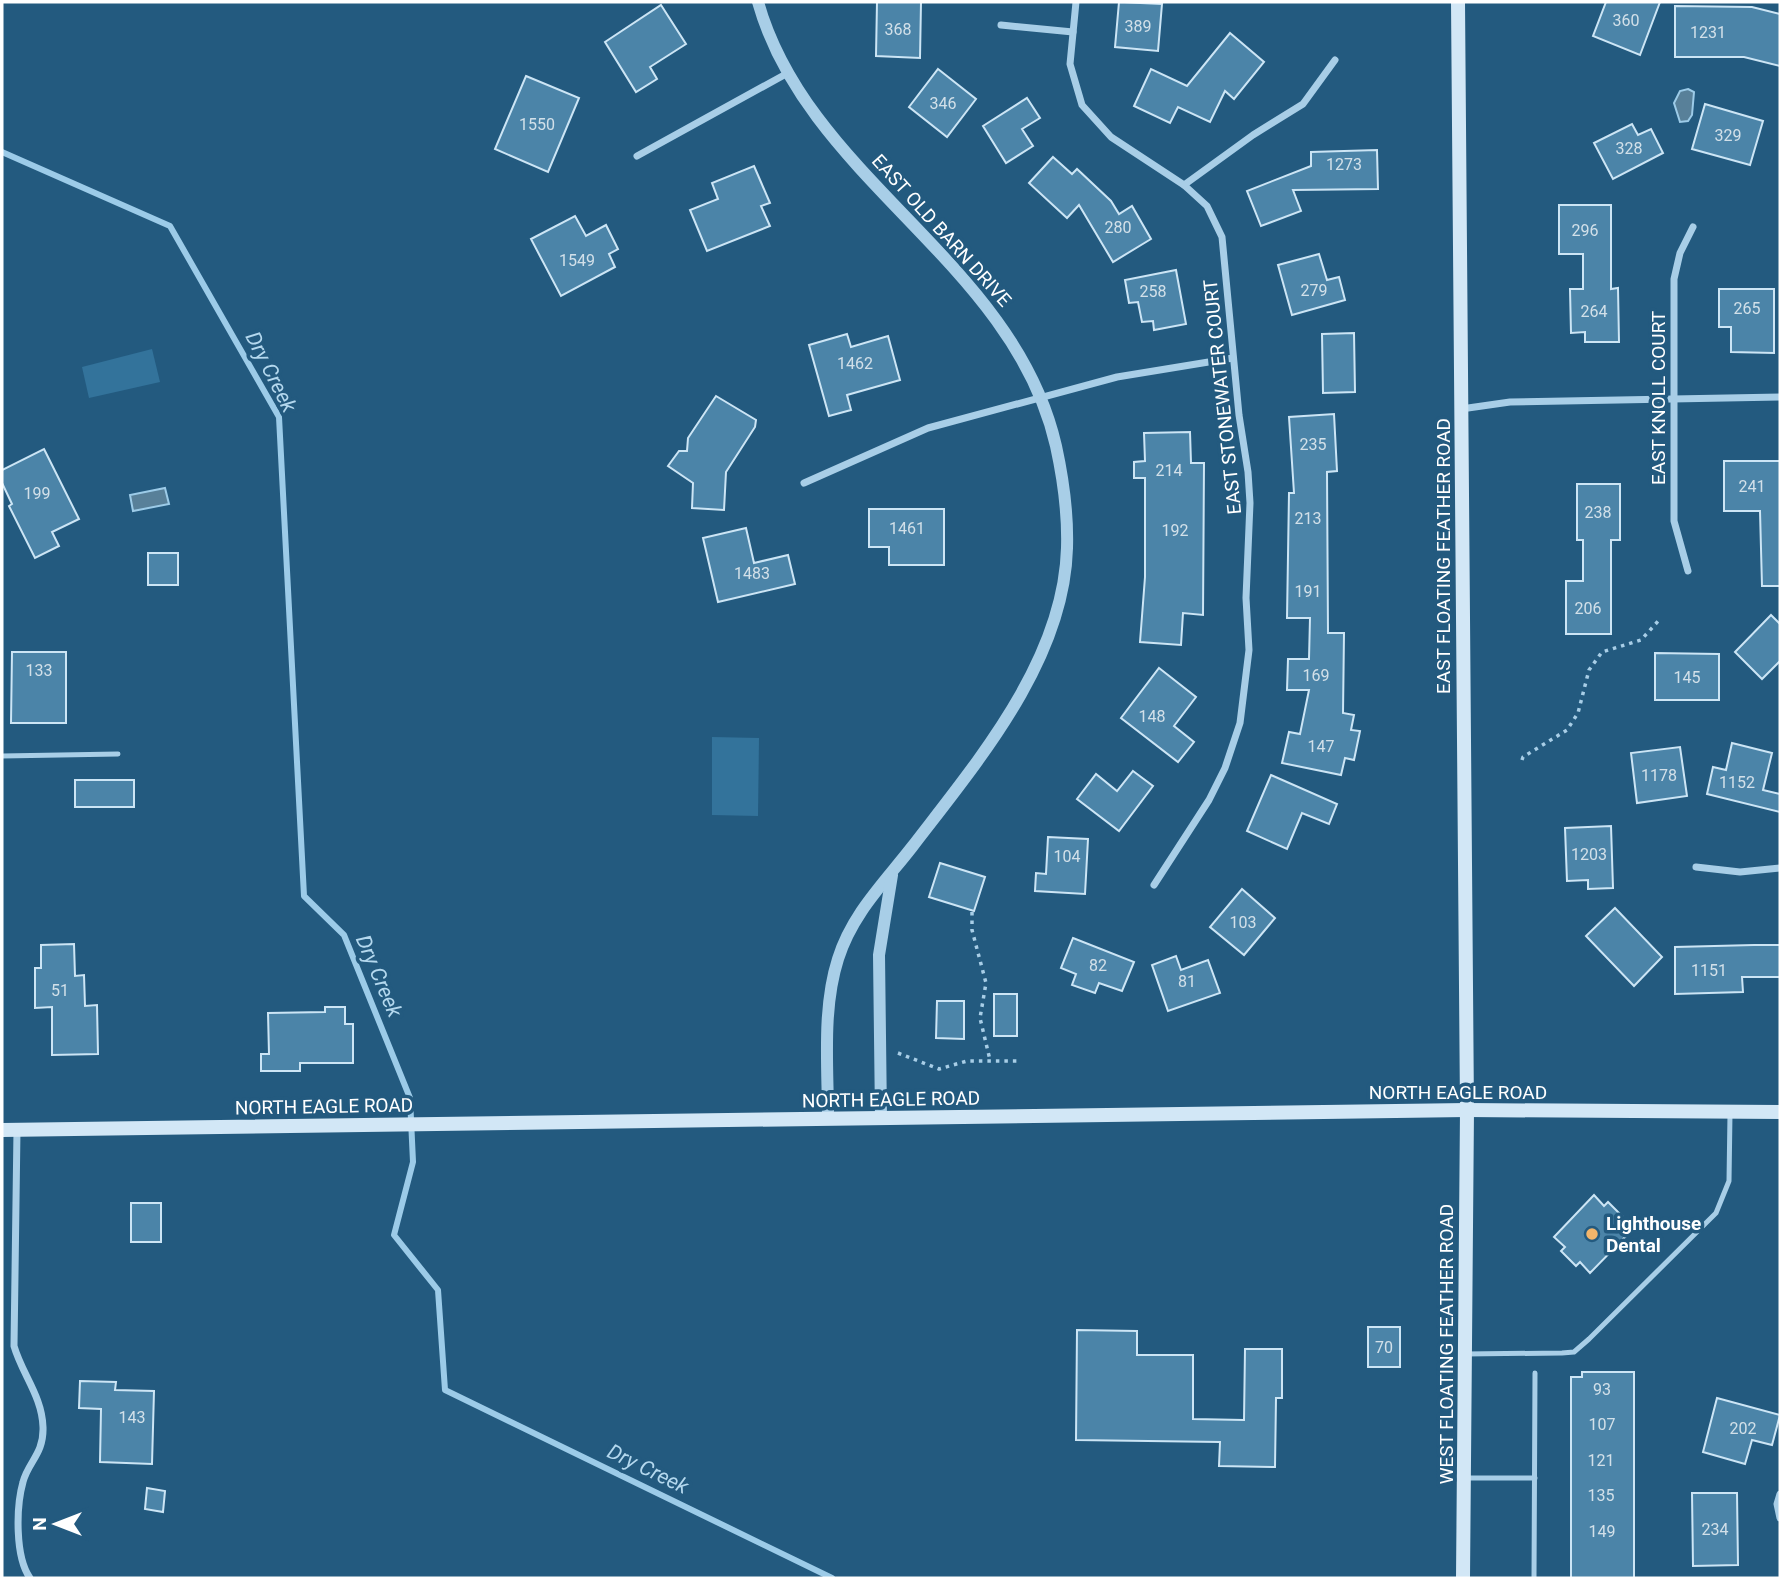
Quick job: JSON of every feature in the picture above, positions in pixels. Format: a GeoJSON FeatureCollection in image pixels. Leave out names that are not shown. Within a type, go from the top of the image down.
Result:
{"type":"FeatureCollection","features":[{"type":"Feature","properties":{"kind":"main road","name":"EAST FLOATING FEATHER ROAD"},"geometry":{"type":"LineString","coordinates":[[1458,2],[1467,1110]]}},
{"type":"Feature","properties":{"kind":"main road","name":"NORTH EAGLE ROAD"},"geometry":{"type":"LineString","coordinates":[[2,1130],[1467,1110],[1780,1112]]}},
{"type":"Feature","properties":{"kind":"main road","name":"WEST FLOATING FEATHER ROAD"},"geometry":{"type":"LineString","coordinates":[[1463,1578],[1467,1110]]}},
{"type":"Feature","properties":{"kind":"street","name":"EAST OLD BARN DRIVE"},"geometry":{"type":"LineString","coordinates":[[758,2],[786,75],[829,135],[990,311],[1008,337],[1040,398],[1060,470],[1067,549],[1052,625],[1021,693],[961,782],[859,911],[838,959],[828,1011],[828,1119]]}},
{"type":"Feature","properties":{"kind":"street","name":"EAST STONEWATER COURT"},"geometry":{"type":"LineString","coordinates":[[1076,2],[1070,64],[1082,105],[1111,137],[1184,185],[1207,206],[1222,237],[1250,503],[1245,698],[1225,768],[1154,885]]}},
{"type":"Feature","properties":{"kind":"street"},"geometry":{"type":"LineString","coordinates":[[1002,25],[1073,32]]}},
{"type":"Feature","properties":{"kind":"street"},"geometry":{"type":"LineString","coordinates":[[1184,185],[1252,135],[1303,104],[1335,60]]}},
{"type":"Feature","properties":{"kind":"street"},"geometry":{"type":"LineString","coordinates":[[637,156],[786,75]]}},
{"type":"Feature","properties":{"kind":"street","name":"EAST KNOLL COURT"},"geometry":{"type":"LineString","coordinates":[[1688,572],[1674,521],[1674,279],[1680,253],[1693,227]]}},
{"type":"Feature","properties":{"kind":"street"},"geometry":{"type":"LineString","coordinates":[[804,484],[928,428],[1117,377],[1233,358]]}},
{"type":"Feature","properties":{"kind":"street"},"geometry":{"type":"LineString","coordinates":[[1461,409],[1510,402],[1780,397]]}},
{"type":"Feature","properties":{"kind":"street"},"geometry":{"type":"LineString","coordinates":[[1696,867],[1740,872],[1780,868]]}},
{"type":"Feature","properties":{"kind":"street","name":"EAST OLD BARN DRIVE"},"geometry":{"type":"LineString","coordinates":[[881,1118],[879,955],[893,871]]}},
{"type":"Feature","properties":{"kind":"street"},"geometry":{"type":"LineString","coordinates":[[17,1130],[14,1346],[21,1370],[40,1403],[43,1429],[38,1457],[23,1481],[18,1552],[30,1578]]}},
{"type":"Feature","properties":{"kind":"street"},"geometry":{"type":"LineString","coordinates":[[1780,1494],[1777,1503],[1780,1518]]}},
{"type":"Feature","properties":{"kind":"lane"},"geometry":{"type":"LineString","coordinates":[[2,756],[118,754]]}},
{"type":"Feature","properties":{"kind":"lane"},"geometry":{"type":"LineString","coordinates":[[1465,1354],[1574,1352],[1589,1339],[1716,1213],[1729,1181],[1730,1112]]}},
{"type":"Feature","properties":{"kind":"lane"},"geometry":{"type":"LineString","coordinates":[[1534,1578],[1535,1373]]}},
{"type":"Feature","properties":{"kind":"lane"},"geometry":{"type":"LineString","coordinates":[[1464,1478],[1535,1478]]}},
{"type":"Feature","properties":{"kind":"path"},"geometry":{"type":"LineString","coordinates":[[1522,760],[1567,730],[1578,713],[1589,670],[1602,652],[1641,640],[1661,618]]}},
{"type":"Feature","properties":{"kind":"path"},"geometry":{"type":"LineString","coordinates":[[972,912],[972,930],[986,983],[980,1018],[990,1060]]}},
{"type":"Feature","properties":{"kind":"path"},"geometry":{"type":"LineString","coordinates":[[898,1054],[939,1069],[967,1061],[1018,1061]]}},
{"type":"Feature","properties":{"kind":"shaded area"},"geometry":{"type":"Polygon","coordinates":[[[1688,89],[1694,92],[1692,115],[1688,121],[1680,122],[1674,103],[1680,91],[1688,89]]]}},
{"type":"Feature","properties":{"kind":"shaded area"},"geometry":{"type":"Polygon","coordinates":[[[152,349],[160,382],[89,398],[82,367],[152,349]]]}},
{"type":"Feature","properties":{"kind":"shaded area"},"geometry":{"type":"Polygon","coordinates":[[[165,488],[169,504],[133,511],[130,495],[165,488]]]}},
{"type":"Feature","properties":{"kind":"shaded area"},"geometry":{"type":"Polygon","coordinates":[[[712,737],[759,738],[758,816],[712,815],[712,737]]]}},
{"type":"Feature","properties":{"kind":"building"},"geometry":{"type":"Polygon","coordinates":[[[877,2],[921,2],[920,58],[876,56],[877,2]]]}},
{"type":"Feature","properties":{"kind":"building"},"geometry":{"type":"Polygon","coordinates":[[[1119,2],[1162,4],[1158,51],[1115,47],[1119,2]]]}},
{"type":"Feature","properties":{"kind":"building"},"geometry":{"type":"Polygon","coordinates":[[[1606,2],[1660,2],[1640,55],[1593,36],[1606,2]]]}},
{"type":"Feature","properties":{"kind":"building"},"geometry":{"type":"Polygon","coordinates":[[[661,5],[686,44],[650,67],[657,79],[636,92],[605,42],[661,5]]]}},
{"type":"Feature","properties":{"kind":"building"},"geometry":{"type":"Polygon","coordinates":[[[1675,6],[1752,7],[1780,14],[1780,66],[1744,57],[1675,57],[1675,6]]]}},
{"type":"Feature","properties":{"kind":"building"},"geometry":{"type":"Polygon","coordinates":[[[1230,33],[1264,62],[1234,99],[1225,91],[1210,122],[1178,107],[1170,123],[1134,106],[1151,69],[1187,86],[1230,33]]]}},
{"type":"Feature","properties":{"kind":"building"},"geometry":{"type":"Polygon","coordinates":[[[938,69],[976,99],[947,137],[909,107],[938,69]]]}},
{"type":"Feature","properties":{"kind":"building"},"geometry":{"type":"Polygon","coordinates":[[[526,76],[579,98],[548,172],[495,149],[526,76]]]}},
{"type":"Feature","properties":{"kind":"building"},"geometry":{"type":"Polygon","coordinates":[[[1027,98],[1040,118],[1022,129],[1033,146],[1006,163],[983,126],[1027,98]]]}},
{"type":"Feature","properties":{"kind":"building"},"geometry":{"type":"Polygon","coordinates":[[[1705,104],[1763,121],[1750,165],[1692,149],[1705,104]]]}},
{"type":"Feature","properties":{"kind":"building"},"geometry":{"type":"Polygon","coordinates":[[[1632,124],[1638,135],[1651,129],[1663,153],[1613,179],[1594,143],[1632,124]]]}},
{"type":"Feature","properties":{"kind":"building"},"geometry":{"type":"Polygon","coordinates":[[[1377,150],[1378,189],[1293,190],[1301,211],[1261,226],[1247,191],[1311,166],[1311,152],[1377,150]]]}},
{"type":"Feature","properties":{"kind":"building"},"geometry":{"type":"Polygon","coordinates":[[[1053,157],[1072,174],[1077,169],[1111,201],[1119,214],[1132,206],[1151,239],[1113,262],[1079,205],[1067,218],[1029,183],[1053,157]]]}},
{"type":"Feature","properties":{"kind":"building"},"geometry":{"type":"Polygon","coordinates":[[[754,166],[770,203],[761,206],[770,226],[707,251],[690,210],[718,199],[712,183],[754,166]]]}},
{"type":"Feature","properties":{"kind":"building"},"geometry":{"type":"Polygon","coordinates":[[[1559,205],[1611,205],[1611,289],[1618,288],[1619,342],[1585,342],[1585,332],[1571,333],[1570,289],[1583,289],[1583,254],[1559,254],[1559,205]]]}},
{"type":"Feature","properties":{"kind":"building"},"geometry":{"type":"Polygon","coordinates":[[[575,216],[586,236],[606,225],[618,249],[609,254],[615,267],[561,296],[531,239],[575,216]]]}},
{"type":"Feature","properties":{"kind":"building"},"geometry":{"type":"Polygon","coordinates":[[[1319,254],[1327,280],[1339,277],[1345,300],[1292,315],[1278,265],[1319,254]]]}},
{"type":"Feature","properties":{"kind":"building"},"geometry":{"type":"Polygon","coordinates":[[[1176,270],[1186,324],[1154,330],[1153,321],[1142,322],[1138,302],[1129,303],[1125,280],[1176,270]]]}},
{"type":"Feature","properties":{"kind":"building"},"geometry":{"type":"Polygon","coordinates":[[[1719,289],[1774,289],[1774,353],[1731,352],[1731,327],[1719,327],[1719,289]]]}},
{"type":"Feature","properties":{"kind":"building"},"geometry":{"type":"Polygon","coordinates":[[[1354,333],[1355,392],[1323,393],[1322,334],[1354,333]]]}},
{"type":"Feature","properties":{"kind":"building"},"geometry":{"type":"Polygon","coordinates":[[[847,334],[851,347],[888,336],[900,380],[847,395],[851,410],[829,416],[809,345],[847,334]]]}},
{"type":"Feature","properties":{"kind":"building"},"geometry":{"type":"Polygon","coordinates":[[[716,396],[756,420],[755,427],[726,472],[724,510],[692,508],[693,483],[668,466],[679,451],[687,451],[688,438],[716,396]]]}},
{"type":"Feature","properties":{"kind":"building"},"geometry":{"type":"Polygon","coordinates":[[[1334,414],[1337,471],[1327,472],[1328,633],[1344,633],[1343,713],[1354,715],[1351,730],[1360,731],[1354,760],[1345,758],[1341,775],[1282,763],[1289,732],[1300,734],[1309,690],[1287,690],[1288,659],[1309,659],[1310,618],[1287,618],[1289,493],[1294,493],[1289,417],[1334,414]]]}},
{"type":"Feature","properties":{"kind":"building"},"geometry":{"type":"Polygon","coordinates":[[[1190,432],[1191,463],[1204,463],[1203,615],[1183,613],[1181,645],[1140,642],[1145,577],[1145,478],[1134,478],[1134,462],[1145,461],[1144,433],[1190,432]]]}},
{"type":"Feature","properties":{"kind":"building"},"geometry":{"type":"Polygon","coordinates":[[[44,449],[79,519],[52,532],[59,546],[35,558],[9,506],[12,504],[2,483],[2,470],[44,449]]]}},
{"type":"Feature","properties":{"kind":"building"},"geometry":{"type":"Polygon","coordinates":[[[1724,461],[1780,461],[1780,586],[1762,586],[1760,511],[1724,511],[1724,461]]]}},
{"type":"Feature","properties":{"kind":"building"},"geometry":{"type":"Polygon","coordinates":[[[1577,484],[1620,484],[1620,540],[1611,540],[1611,634],[1566,634],[1566,581],[1583,581],[1583,540],[1577,540],[1577,484]]]}},
{"type":"Feature","properties":{"kind":"building"},"geometry":{"type":"Polygon","coordinates":[[[869,509],[944,509],[944,565],[889,565],[889,547],[869,547],[869,509]]]}},
{"type":"Feature","properties":{"kind":"building"},"geometry":{"type":"Polygon","coordinates":[[[746,528],[754,563],[788,555],[795,584],[718,602],[703,538],[746,528]]]}},
{"type":"Feature","properties":{"kind":"building"},"geometry":{"type":"Polygon","coordinates":[[[148,553],[178,553],[178,585],[148,585],[148,553]]]}},
{"type":"Feature","properties":{"kind":"building"},"geometry":{"type":"Polygon","coordinates":[[[1771,615],[1780,624],[1780,661],[1762,679],[1735,652],[1771,615]]]}},
{"type":"Feature","properties":{"kind":"building"},"geometry":{"type":"Polygon","coordinates":[[[12,652],[66,652],[66,723],[11,723],[12,652]]]}},
{"type":"Feature","properties":{"kind":"building"},"geometry":{"type":"Polygon","coordinates":[[[1655,653],[1719,654],[1719,700],[1655,700],[1655,653]]]}},
{"type":"Feature","properties":{"kind":"building"},"geometry":{"type":"Polygon","coordinates":[[[1159,668],[1196,697],[1174,726],[1194,742],[1178,762],[1121,718],[1159,668]]]}},
{"type":"Feature","properties":{"kind":"building"},"geometry":{"type":"Polygon","coordinates":[[[1732,743],[1772,753],[1763,790],[1780,794],[1780,812],[1707,794],[1713,767],[1726,770],[1732,743]]]}},
{"type":"Feature","properties":{"kind":"building"},"geometry":{"type":"Polygon","coordinates":[[[1680,747],[1687,796],[1637,803],[1631,753],[1680,747]]]}},
{"type":"Feature","properties":{"kind":"building"},"geometry":{"type":"Polygon","coordinates":[[[1133,771],[1153,786],[1119,831],[1077,799],[1096,774],[1117,791],[1133,771]]]}},
{"type":"Feature","properties":{"kind":"building"},"geometry":{"type":"Polygon","coordinates":[[[1271,775],[1337,804],[1329,824],[1302,813],[1287,849],[1247,831],[1271,775]]]}},
{"type":"Feature","properties":{"kind":"building"},"geometry":{"type":"Polygon","coordinates":[[[75,780],[134,780],[134,807],[75,807],[75,780]]]}},
{"type":"Feature","properties":{"kind":"building"},"geometry":{"type":"Polygon","coordinates":[[[1611,826],[1613,888],[1588,889],[1588,880],[1567,881],[1565,828],[1611,826]]]}},
{"type":"Feature","properties":{"kind":"building"},"geometry":{"type":"Polygon","coordinates":[[[1048,837],[1088,839],[1085,894],[1035,891],[1036,873],[1046,874],[1048,837]]]}},
{"type":"Feature","properties":{"kind":"building"},"geometry":{"type":"Polygon","coordinates":[[[940,863],[985,877],[974,911],[929,897],[940,863]]]}},
{"type":"Feature","properties":{"kind":"building"},"geometry":{"type":"Polygon","coordinates":[[[1242,889],[1275,918],[1244,955],[1210,927],[1242,889]]]}},
{"type":"Feature","properties":{"kind":"building"},"geometry":{"type":"Polygon","coordinates":[[[1615,908],[1662,957],[1634,986],[1586,936],[1615,908]]]}},
{"type":"Feature","properties":{"kind":"building"},"geometry":{"type":"Polygon","coordinates":[[[1073,938],[1134,962],[1122,991],[1099,983],[1095,993],[1072,985],[1076,974],[1061,968],[1073,938]]]}},
{"type":"Feature","properties":{"kind":"building"},"geometry":{"type":"Polygon","coordinates":[[[74,944],[75,976],[84,975],[85,1006],[97,1005],[98,1054],[52,1055],[52,1007],[35,1008],[35,968],[41,968],[41,945],[74,944]]]}},
{"type":"Feature","properties":{"kind":"building"},"geometry":{"type":"Polygon","coordinates":[[[1780,945],[1780,977],[1742,977],[1743,992],[1675,994],[1675,947],[1780,945]]]}},
{"type":"Feature","properties":{"kind":"building"},"geometry":{"type":"Polygon","coordinates":[[[1176,956],[1181,970],[1208,960],[1220,993],[1168,1011],[1152,965],[1176,956]]]}},
{"type":"Feature","properties":{"kind":"building"},"geometry":{"type":"Polygon","coordinates":[[[994,994],[1017,994],[1017,1036],[994,1036],[994,994]]]}},
{"type":"Feature","properties":{"kind":"building"},"geometry":{"type":"Polygon","coordinates":[[[937,1001],[964,1001],[964,1039],[936,1038],[937,1001]]]}},
{"type":"Feature","properties":{"kind":"building"},"geometry":{"type":"Polygon","coordinates":[[[325,1007],[345,1007],[345,1024],[353,1024],[353,1063],[300,1063],[300,1071],[261,1071],[261,1054],[269,1054],[268,1013],[325,1012],[325,1007]]]}},
{"type":"Feature","properties":{"kind":"building","name":"Lighthouse Dental"},"geometry":{"type":"Polygon","coordinates":[[[1594,1195],[1604,1206],[1608,1202],[1622,1216],[1619,1219],[1631,1231],[1590,1273],[1580,1262],[1576,1266],[1561,1251],[1565,1247],[1554,1237],[1594,1195]]]}},
{"type":"Feature","properties":{"kind":"building"},"geometry":{"type":"Polygon","coordinates":[[[131,1203],[161,1203],[161,1242],[131,1242],[131,1203]]]}},
{"type":"Feature","properties":{"kind":"building"},"geometry":{"type":"Polygon","coordinates":[[[1368,1327],[1400,1327],[1400,1367],[1368,1367],[1368,1327]]]}},
{"type":"Feature","properties":{"kind":"building"},"geometry":{"type":"Polygon","coordinates":[[[1077,1330],[1137,1331],[1137,1355],[1193,1355],[1193,1419],[1244,1420],[1245,1349],[1282,1349],[1282,1398],[1276,1398],[1275,1467],[1219,1466],[1220,1442],[1076,1440],[1077,1330]]]}},
{"type":"Feature","properties":{"kind":"building"},"geometry":{"type":"Polygon","coordinates":[[[1582,1372],[1634,1372],[1634,1578],[1571,1578],[1571,1377],[1582,1377],[1582,1372]]]}},
{"type":"Feature","properties":{"kind":"building"},"geometry":{"type":"Polygon","coordinates":[[[80,1381],[116,1382],[115,1390],[154,1391],[152,1464],[100,1462],[101,1409],[79,1408],[80,1381]]]}},
{"type":"Feature","properties":{"kind":"building"},"geometry":{"type":"Polygon","coordinates":[[[1717,1398],[1780,1415],[1772,1445],[1752,1440],[1745,1464],[1703,1452],[1717,1398]]]}},
{"type":"Feature","properties":{"kind":"building"},"geometry":{"type":"Polygon","coordinates":[[[147,1488],[165,1491],[163,1512],[145,1509],[147,1488]]]}},
{"type":"Feature","properties":{"kind":"building"},"geometry":{"type":"Polygon","coordinates":[[[1692,1493],[1737,1493],[1738,1565],[1693,1566],[1692,1493]]]}},
{"type":"Feature","properties":{"kind":"waterway","name":"Dry Creek"},"geometry":{"type":"LineString","coordinates":[[2,152],[170,226],[279,417],[304,896],[344,935],[410,1098],[413,1162],[394,1235],[438,1290],[445,1390],[832,1578]]}},
{"type":"Feature","properties":{"kind":"place","name":"Lighthouse Dental"},"geometry":{"type":"Point","coordinates":[1592,1234]}}]}
